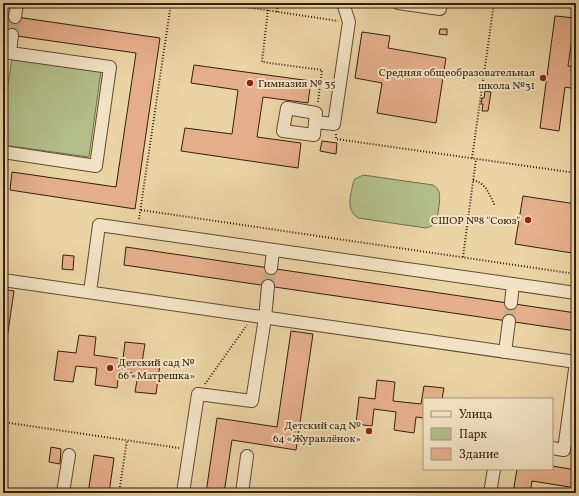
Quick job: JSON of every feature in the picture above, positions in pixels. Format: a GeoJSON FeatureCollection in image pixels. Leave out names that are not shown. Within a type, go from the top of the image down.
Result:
{"type":"FeatureCollection","features":[{"type":"Feature","properties":{"kind":"street"},"geometry":{"type":"LineString","coordinates":[[15,17],[17,3]]}},
{"type":"Feature","properties":{"kind":"street"},"geometry":{"type":"LineString","coordinates":[[316,117],[334,124],[349,22],[343,3]]}},
{"type":"Feature","properties":{"kind":"street"},"geometry":{"type":"LineString","coordinates":[[398,3],[440,9],[441,3]]}},
{"type":"Feature","properties":{"kind":"street"},"geometry":{"type":"LineString","coordinates":[[3,152],[96,166],[110,67],[6,52],[12,35]]}},
{"type":"Feature","properties":{"kind":"street"},"geometry":{"type":"LineString","coordinates":[[90,292],[99,225],[576,292]]}},
{"type":"Feature","properties":{"kind":"street"},"geometry":{"type":"LineString","coordinates":[[271,268],[273,250]]}},
{"type":"Feature","properties":{"kind":"street"},"geometry":{"type":"LineString","coordinates":[[3,280],[576,362],[564,450],[553,448]]}},
{"type":"Feature","properties":{"kind":"street"},"geometry":{"type":"LineString","coordinates":[[511,303],[513,284]]}},
{"type":"Feature","properties":{"kind":"street"},"geometry":{"type":"LineString","coordinates":[[183,493],[198,394],[252,401],[259,317],[268,286]]}},
{"type":"Feature","properties":{"kind":"street"},"geometry":{"type":"LineString","coordinates":[[505,352],[509,321]]}},
{"type":"Feature","properties":{"kind":"street"},"geometry":{"type":"LineString","coordinates":[[63,493],[69,455]]}},
{"type":"Feature","properties":{"kind":"street"},"geometry":{"type":"LineString","coordinates":[[242,493],[247,456]]}},
{"type":"Feature","properties":{"kind":"street"},"geometry":{"type":"LineString","coordinates":[[490,493],[494,470]]}},
{"type":"Feature","properties":{"kind":"path"},"geometry":{"type":"LineString","coordinates":[[138,230],[172,3]]}},
{"type":"Feature","properties":{"kind":"path"},"geometry":{"type":"LineString","coordinates":[[219,3],[349,22]]}},
{"type":"Feature","properties":{"kind":"path"},"geometry":{"type":"LineString","coordinates":[[277,12],[278,3]]}},
{"type":"Feature","properties":{"kind":"path"},"geometry":{"type":"LineString","coordinates":[[472,158],[494,3]]}},
{"type":"Feature","properties":{"kind":"path"},"geometry":{"type":"LineString","coordinates":[[268,10],[262,62],[322,70],[316,117]]}},
{"type":"Feature","properties":{"kind":"path"},"geometry":{"type":"LineString","coordinates":[[334,124],[336,139],[576,173]]}},
{"type":"Feature","properties":{"kind":"path"},"geometry":{"type":"LineString","coordinates":[[463,257],[476,158]]}},
{"type":"Feature","properties":{"kind":"path"},"geometry":{"type":"LineString","coordinates":[[473,180],[480,182],[485,186],[495,206]]}},
{"type":"Feature","properties":{"kind":"path"},"geometry":{"type":"LineString","coordinates":[[141,210],[576,274]]}},
{"type":"Feature","properties":{"kind":"path"},"geometry":{"type":"LineString","coordinates":[[198,394],[259,317]]}},
{"type":"Feature","properties":{"kind":"path"},"geometry":{"type":"LineString","coordinates":[[3,422],[190,450]]}},
{"type":"Feature","properties":{"kind":"path"},"geometry":{"type":"LineString","coordinates":[[119,493],[127,440]]}},
{"type":"Feature","properties":{"kind":"green space"},"geometry":{"type":"Polygon","coordinates":[[[12,58],[101,71],[89,157],[3,145],[3,117],[12,58]]]}},
{"type":"Feature","properties":{"kind":"green space"},"geometry":{"type":"Polygon","coordinates":[[[363,175],[433,185],[440,194],[437,219],[432,226],[426,228],[358,218],[351,211],[350,197],[355,179],[363,175]]]}},
{"type":"Feature","properties":{"kind":"building"},"geometry":{"type":"Polygon","coordinates":[[[3,15],[160,38],[135,209],[10,190],[12,172],[116,187],[136,53],[3,34],[3,15]]]}},
{"type":"Feature","properties":{"kind":"building"},"geometry":{"type":"Polygon","coordinates":[[[555,16],[575,18],[568,66],[576,67],[576,89],[565,87],[559,131],[540,128],[555,16]]]}},
{"type":"Feature","properties":{"kind":"building"},"geometry":{"type":"Polygon","coordinates":[[[440,29],[447,29],[447,35],[439,34],[440,29]]]}},
{"type":"Feature","properties":{"kind":"building"},"geometry":{"type":"Polygon","coordinates":[[[362,32],[390,36],[388,48],[446,58],[436,123],[377,113],[382,83],[355,78],[362,32]]]}},
{"type":"Feature","properties":{"kind":"building"},"geometry":{"type":"Polygon","coordinates":[[[194,65],[311,81],[308,103],[263,97],[257,137],[301,143],[298,168],[181,151],[185,128],[232,134],[238,90],[191,83],[194,65]]]}},
{"type":"Feature","properties":{"kind":"building"},"geometry":{"type":"Polygon","coordinates":[[[485,91],[491,92],[488,111],[482,111],[483,104],[481,104],[485,91]]]}},
{"type":"Feature","properties":{"kind":"building"},"geometry":{"type":"Polygon","coordinates":[[[322,141],[337,143],[336,154],[320,151],[322,141]]]}},
{"type":"Feature","properties":{"kind":"building"},"geometry":{"type":"Polygon","coordinates":[[[523,196],[576,204],[576,228],[572,253],[515,244],[523,196]]]}},
{"type":"Feature","properties":{"kind":"building"},"geometry":{"type":"Polygon","coordinates":[[[126,247],[576,313],[576,331],[124,265],[126,247]]]}},
{"type":"Feature","properties":{"kind":"building"},"geometry":{"type":"Polygon","coordinates":[[[63,255],[74,256],[73,270],[62,269],[63,255]]]}},
{"type":"Feature","properties":{"kind":"building"},"geometry":{"type":"Polygon","coordinates":[[[3,289],[14,291],[3,366],[3,289]]]}},
{"type":"Feature","properties":{"kind":"building"},"geometry":{"type":"Polygon","coordinates":[[[291,331],[313,334],[296,450],[232,440],[224,493],[206,493],[217,418],[277,427],[291,331]]]}},
{"type":"Feature","properties":{"kind":"building"},"geometry":{"type":"Polygon","coordinates":[[[79,335],[96,337],[94,355],[123,359],[125,342],[145,344],[142,362],[160,364],[156,394],[135,392],[138,374],[119,371],[117,388],[95,385],[97,368],[76,366],[73,382],[54,380],[58,351],[76,353],[79,335]]]}},
{"type":"Feature","properties":{"kind":"building"},"geometry":{"type":"Polygon","coordinates":[[[377,380],[395,382],[393,401],[421,404],[424,386],[444,388],[442,398],[423,398],[423,418],[416,417],[414,433],[394,430],[396,412],[374,409],[372,426],[356,424],[359,397],[375,399],[377,380]]]}},
{"type":"Feature","properties":{"kind":"building"},"geometry":{"type":"Polygon","coordinates":[[[51,447],[61,449],[60,464],[49,462],[51,447]]]}},
{"type":"Feature","properties":{"kind":"building"},"geometry":{"type":"Polygon","coordinates":[[[94,455],[114,458],[109,493],[88,493],[94,455]]]}},
{"type":"Feature","properties":{"kind":"building"},"geometry":{"type":"Polygon","coordinates":[[[553,466],[576,470],[576,488],[532,481],[530,493],[513,493],[517,470],[553,470],[553,466]]]}},
{"type":"Feature","properties":{"kind":"tunnel"},"geometry":{"type":"LineString","coordinates":[[12,35],[15,17]]}},
{"type":"Feature","properties":{"kind":"tunnel"},"geometry":{"type":"LineString","coordinates":[[268,286],[271,268]]}},
{"type":"Feature","properties":{"kind":"tunnel"},"geometry":{"type":"LineString","coordinates":[[509,321],[511,303]]}},
{"type":"Feature","properties":{"kind":"place","name":"Средняя общеобразовательная школа №31"},"geometry":{"type":"Point","coordinates":[543,78]}},
{"type":"Feature","properties":{"kind":"place","name":"Гимназия № 35"},"geometry":{"type":"Point","coordinates":[250,83]}},
{"type":"Feature","properties":{"kind":"place","name":"СШОР №8 \"Союз\""},"geometry":{"type":"Point","coordinates":[528,220]}},
{"type":"Feature","properties":{"kind":"place","name":"Детский сад № 66 «Матрешка»"},"geometry":{"type":"Point","coordinates":[110,368]}},
{"type":"Feature","properties":{"kind":"place","name":"Детский сад № 64 «Журавлёнок»"},"geometry":{"type":"Point","coordinates":[369,431]}}]}
